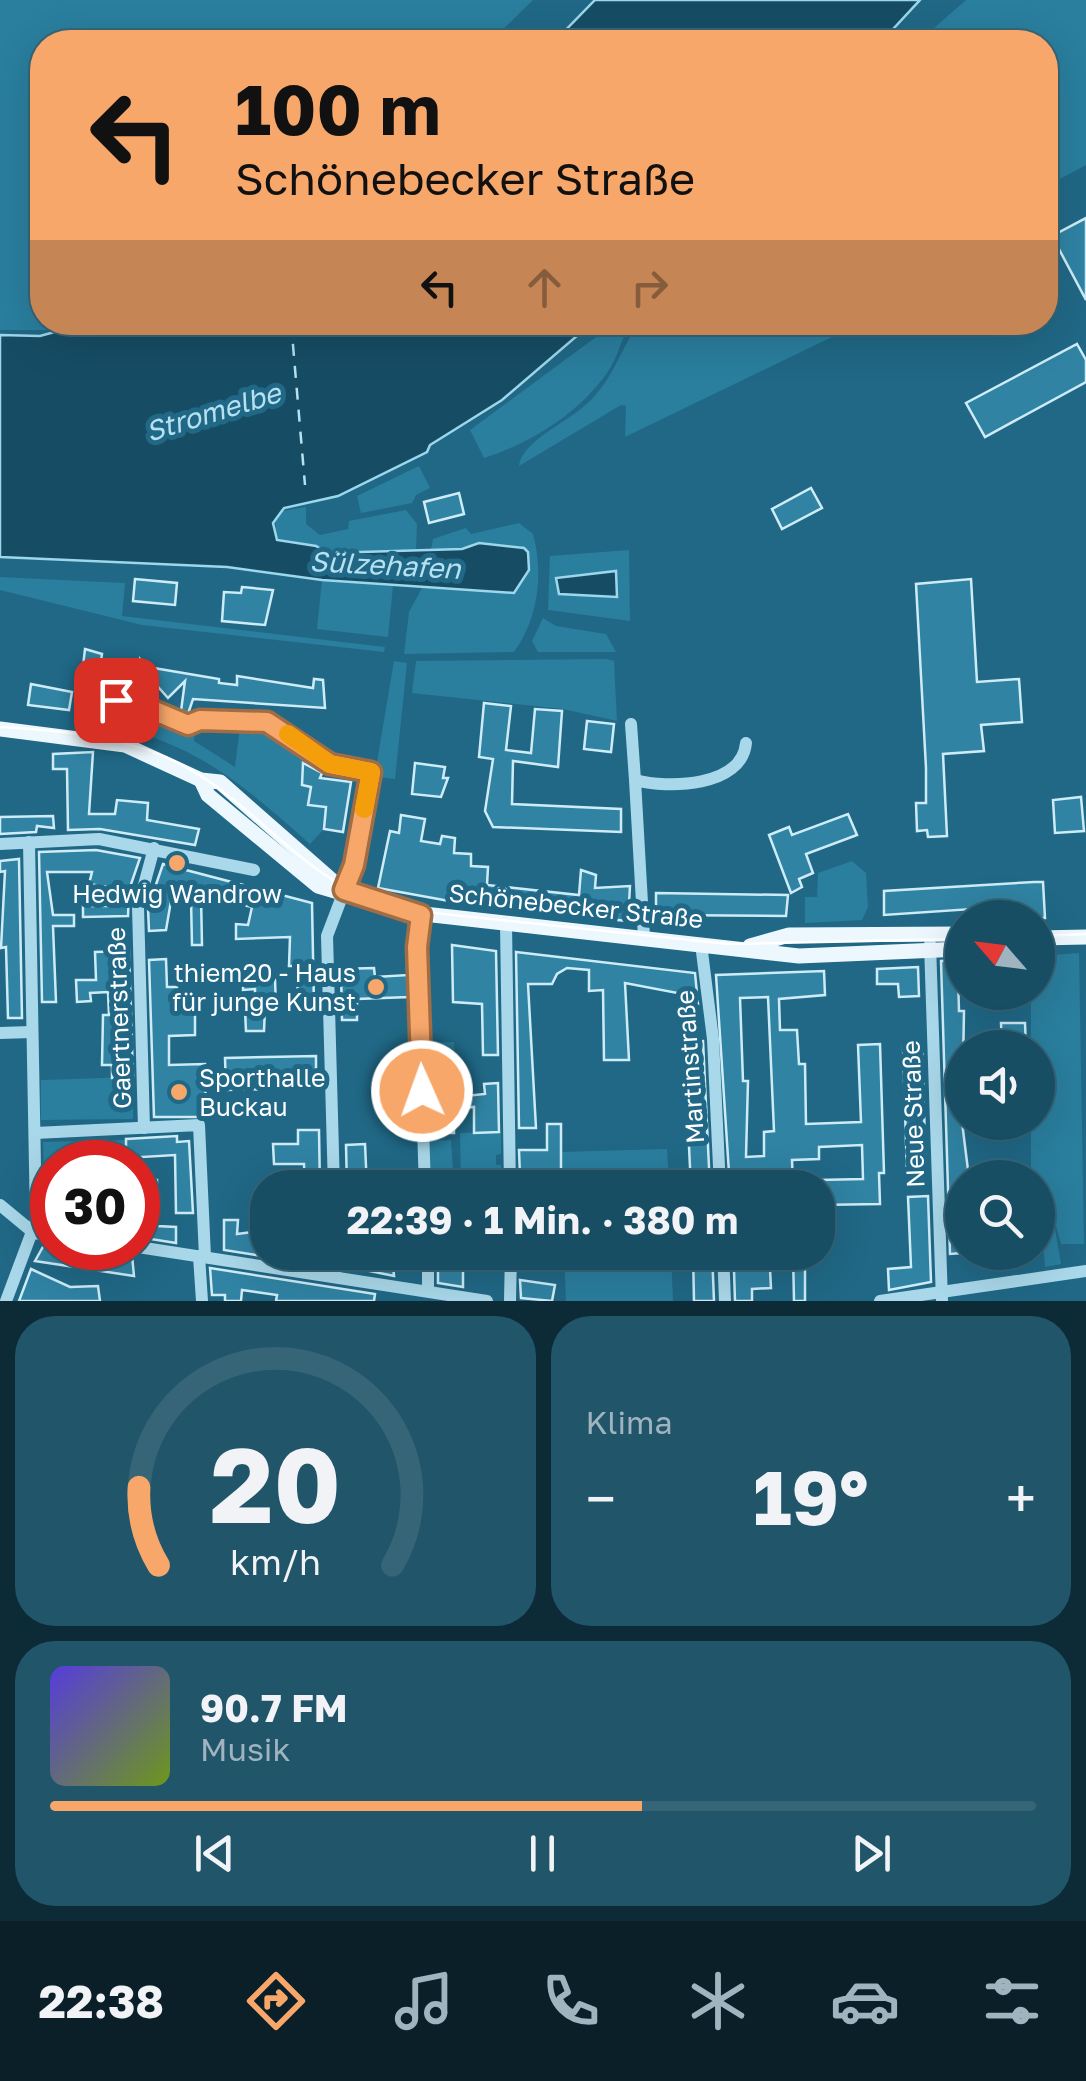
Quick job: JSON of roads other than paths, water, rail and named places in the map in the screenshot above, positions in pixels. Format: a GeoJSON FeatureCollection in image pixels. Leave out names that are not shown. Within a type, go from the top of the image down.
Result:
{"type":"FeatureCollection","features":[{"type":"Feature","properties":{"kind":"main road","name":"Schönebecker Straße"},"geometry":{"type":"LineString","coordinates":[[0,729],[124,745],[201,780],[208,794],[318,886],[344,890],[421,915],[746,947],[799,956],[945,938]]}},
{"type":"Feature","properties":{"kind":"main road"},"geometry":{"type":"LineString","coordinates":[[1055,938],[1086,937]]}},
{"type":"Feature","properties":{"kind":"main road","name":"Schönebecker Straße"},"geometry":{"type":"LineString","coordinates":[[930,942],[945,945]]}},
{"type":"Feature","properties":{"kind":"street"},"geometry":{"type":"LineString","coordinates":[[116,700],[136,703],[188,725],[200,720],[267,722],[330,764],[371,772],[354,865],[332,916],[326,941],[333,1170]]}},
{"type":"Feature","properties":{"kind":"street"},"geometry":{"type":"LineString","coordinates":[[631,724],[644,938]]}},
{"type":"Feature","properties":{"kind":"street"},"geometry":{"type":"LineString","coordinates":[[635,780],[721,778],[739,766],[746,744]]}},
{"type":"Feature","properties":{"kind":"street"},"geometry":{"type":"LineString","coordinates":[[0,844],[98,838],[254,870]]}},
{"type":"Feature","properties":{"kind":"street"},"geometry":{"type":"LineString","coordinates":[[29,842],[35,1140]]}},
{"type":"Feature","properties":{"kind":"street","name":"Gaertnerstraße"},"geometry":{"type":"LineString","coordinates":[[144,1128],[138,907],[154,848]]}},
{"type":"Feature","properties":{"kind":"street"},"geometry":{"type":"LineString","coordinates":[[421,915],[417,947],[425,1170]]}},
{"type":"Feature","properties":{"kind":"street"},"geometry":{"type":"LineString","coordinates":[[506,924],[510,1170]]}},
{"type":"Feature","properties":{"kind":"street","name":"Neue Straße"},"geometry":{"type":"LineString","coordinates":[[930,942],[941,1297]]}},
{"type":"Feature","properties":{"kind":"street","name":"Martinstraße"},"geometry":{"type":"LineString","coordinates":[[702,944],[713,1039],[719,1170]]}},
{"type":"Feature","properties":{"kind":"street"},"geometry":{"type":"LineString","coordinates":[[0,1034],[32,1032]]}},
{"type":"Feature","properties":{"kind":"street"},"geometry":{"type":"LineString","coordinates":[[35,1133],[199,1125],[202,1301]]}},
{"type":"Feature","properties":{"kind":"street"},"geometry":{"type":"LineString","coordinates":[[0,1205],[30,1230]]}},
{"type":"Feature","properties":{"kind":"street"},"geometry":{"type":"LineString","coordinates":[[6,1301],[30,1243]]}},
{"type":"Feature","properties":{"kind":"street"},"geometry":{"type":"LineString","coordinates":[[160,1251],[487,1301]]}},
{"type":"Feature","properties":{"kind":"street"},"geometry":{"type":"LineString","coordinates":[[336,1270],[336,1276]]}},
{"type":"Feature","properties":{"kind":"street"},"geometry":{"type":"LineString","coordinates":[[428,1270],[428,1291]]}},
{"type":"Feature","properties":{"kind":"street"},"geometry":{"type":"LineString","coordinates":[[510,1301],[511,1270]]}},
{"type":"Feature","properties":{"kind":"street"},"geometry":{"type":"LineString","coordinates":[[724,1270],[726,1301]]}},
{"type":"Feature","properties":{"kind":"street"},"geometry":{"type":"LineString","coordinates":[[880,1301],[941,1297],[1086,1272]]}},
{"type":"Feature","properties":{"kind":"water"},"geometry":{"type":"Polygon","coordinates":[[[595,0],[920,0],[892,30],[566,30],[595,0]]]}},
{"type":"Feature","properties":{"kind":"water"},"geometry":{"type":"Polygon","coordinates":[[[0,335],[578,335],[502,400],[430,445],[427,452],[338,496],[284,508],[273,523],[277,540],[316,546],[327,553],[462,549],[479,543],[524,548],[528,552],[529,570],[514,593],[322,580],[227,567],[0,557],[0,335]]]}},
{"type":"Feature","properties":{"kind":"water"},"geometry":{"type":"Polygon","coordinates":[[[616,571],[617,597],[559,594],[556,578],[616,571]]]}},
{"type":"Feature","properties":{"kind":"tram line"},"geometry":{"type":"LineString","coordinates":[[0,727],[80,734],[157,753],[231,797],[319,871],[373,900],[406,910],[729,944],[945,939]]}},
{"type":"Feature","properties":{"kind":"tram line"},"geometry":{"type":"LineString","coordinates":[[1055,935],[1086,934]]}},
{"type":"Feature","properties":{"kind":"place","name":"Hedwig Wandrow"},"geometry":{"type":"Point","coordinates":[177,863]}},
{"type":"Feature","properties":{"kind":"place","name":"thiem20 - Haus für junge Kunst"},"geometry":{"type":"Point","coordinates":[376,987]}},
{"type":"Feature","properties":{"kind":"place","name":"Sporthalle Buckau"},"geometry":{"type":"Point","coordinates":[179,1092]}},
{"type":"Feature","properties":{"kind":"water label","name":"Stromelbe"},"geometry":{"type":"Point","coordinates":[213,412]}},
{"type":"Feature","properties":{"kind":"water label","name":"Sülzehafen"},"geometry":{"type":"Point","coordinates":[385,565]}}]}
